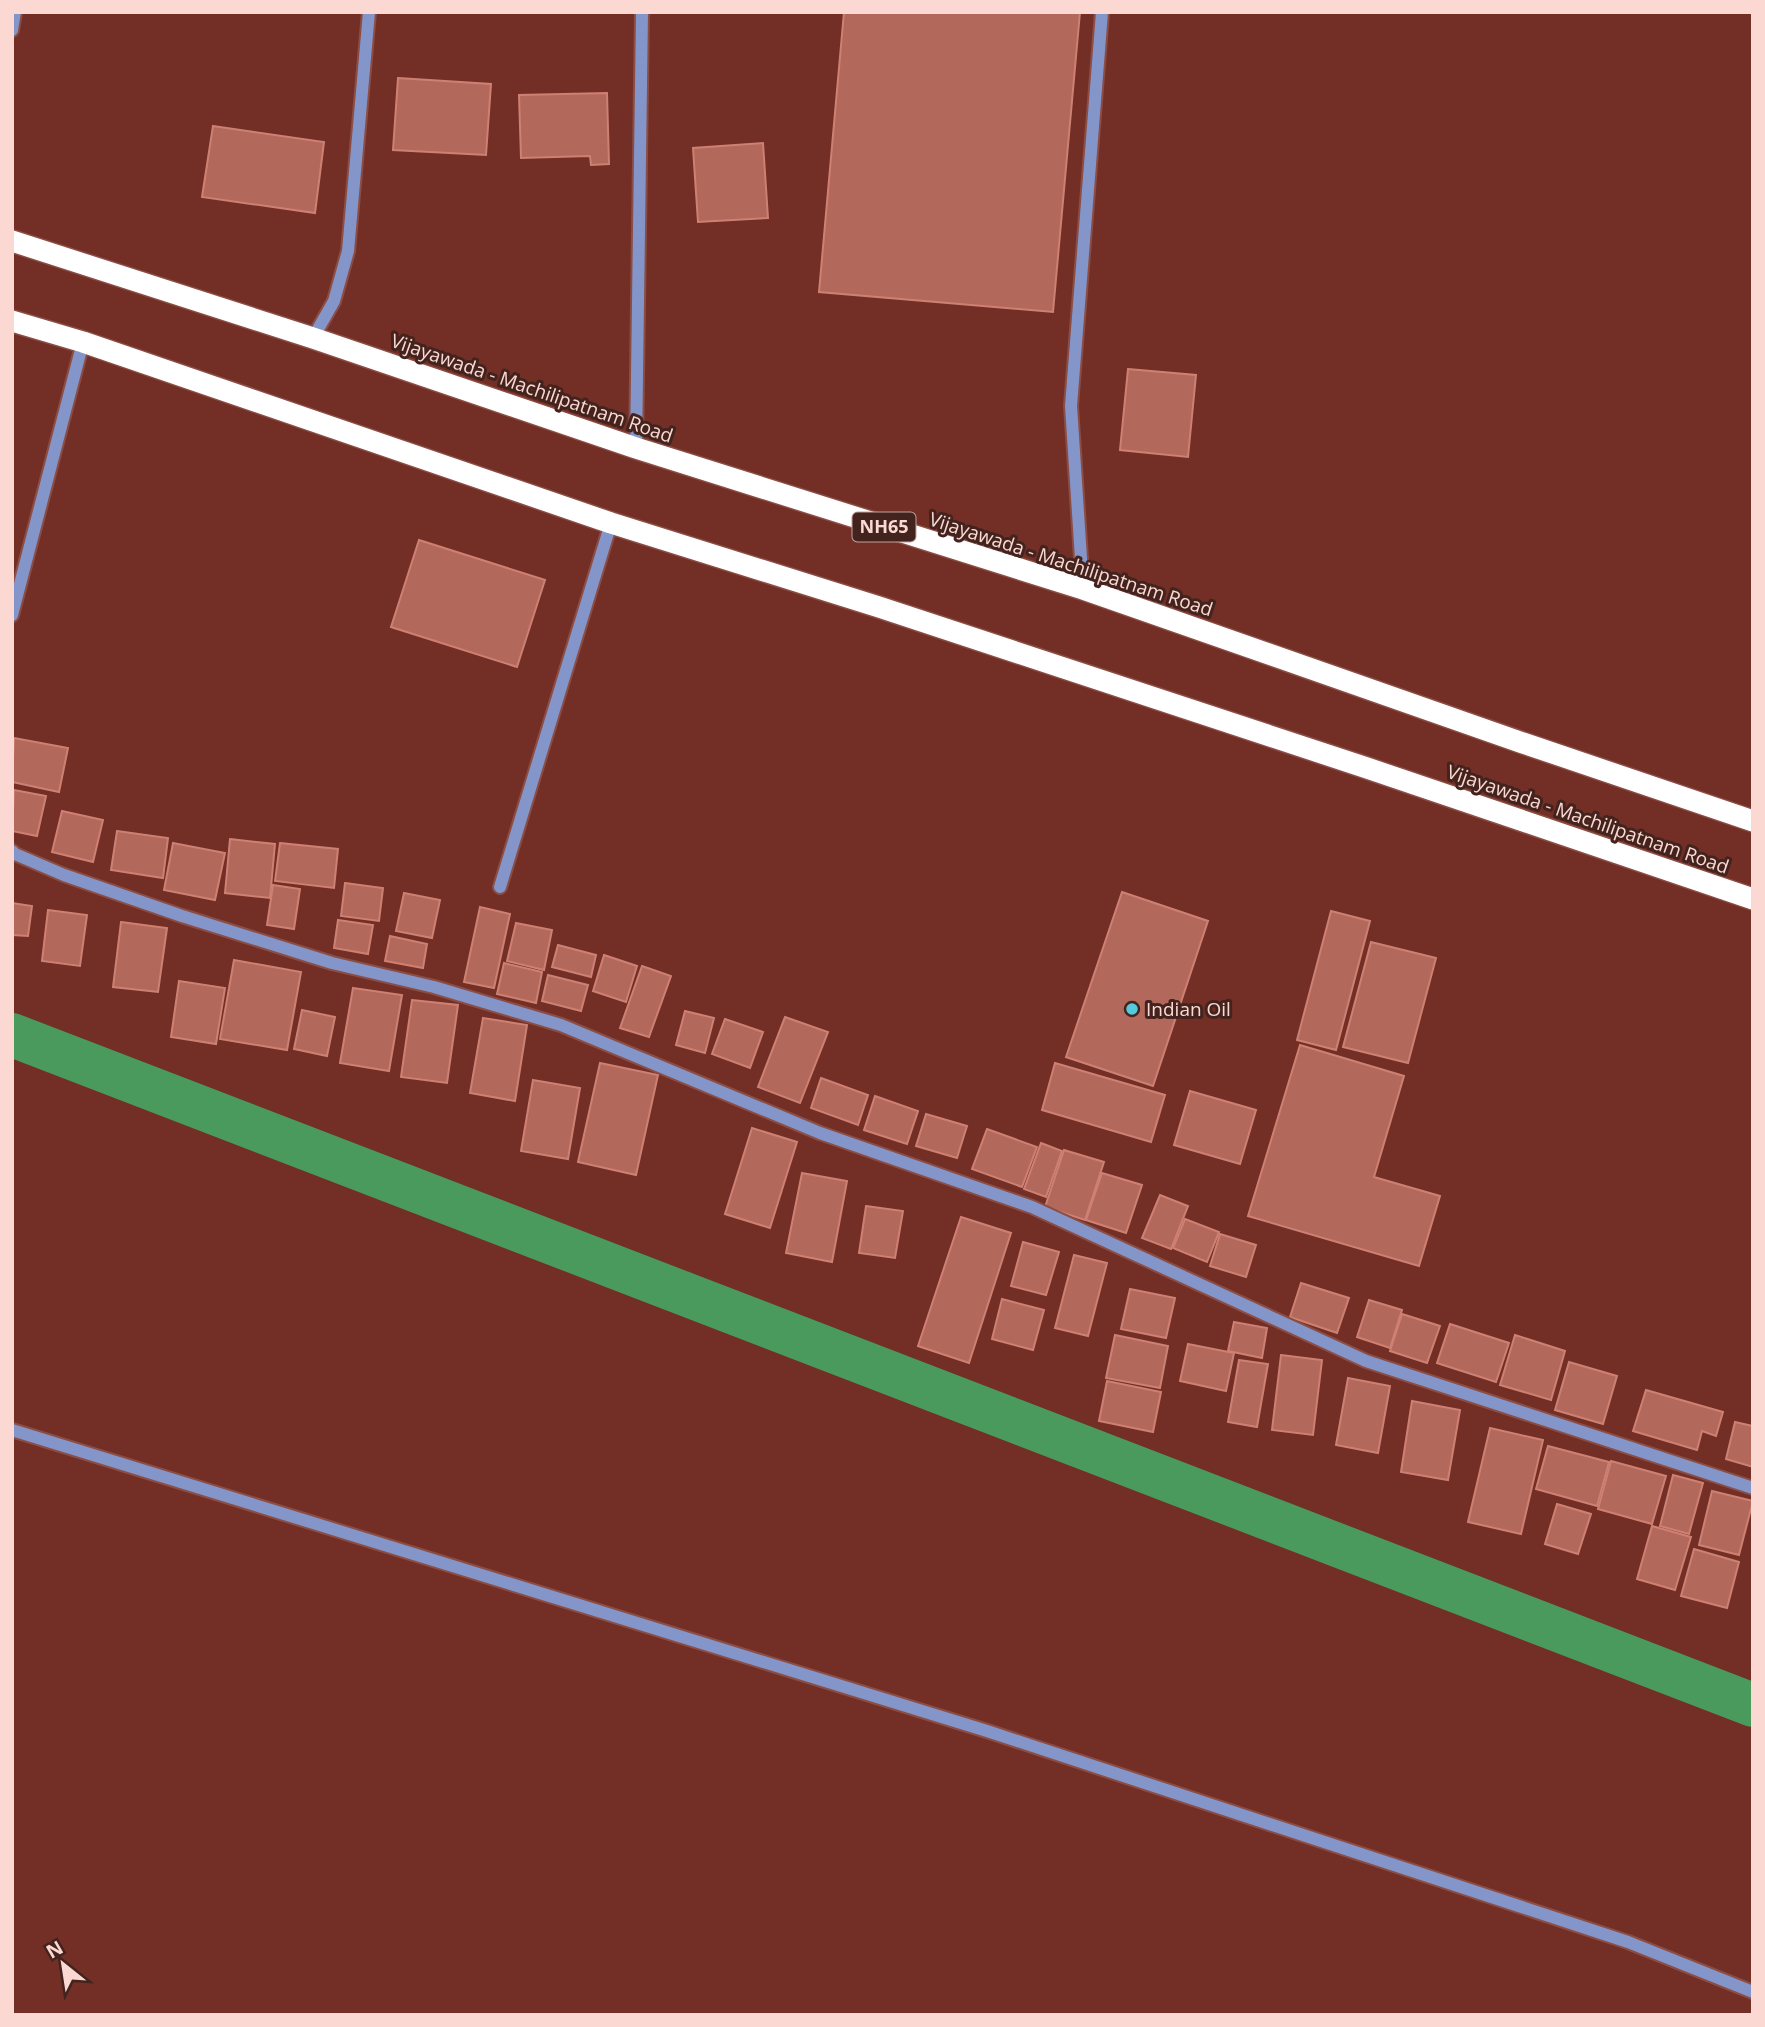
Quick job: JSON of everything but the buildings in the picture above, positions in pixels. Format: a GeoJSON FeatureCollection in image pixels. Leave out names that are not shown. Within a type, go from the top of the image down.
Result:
{"type":"FeatureCollection","features":[{"type":"Feature","properties":{"kind":"highway","name":"Vijayawada - Machilipatnam Road"},"geometry":{"type":"LineString","coordinates":[[12,241],[313,338],[636,448],[1083,589],[1753,821]]}},
{"type":"Feature","properties":{"kind":"highway","name":"Vijayawada - Machilipatnam Road"},"geometry":{"type":"LineString","coordinates":[[12,321],[83,342],[611,523],[906,616],[1753,899]]}},
{"type":"Feature","properties":{"kind":"street"},"geometry":{"type":"LineString","coordinates":[[12,30],[15,12]]}},
{"type":"Feature","properties":{"kind":"street"},"geometry":{"type":"LineString","coordinates":[[313,338],[334,301],[348,251],[369,12]]}},
{"type":"Feature","properties":{"kind":"street"},"geometry":{"type":"LineString","coordinates":[[636,448],[642,12]]}},
{"type":"Feature","properties":{"kind":"street"},"geometry":{"type":"LineString","coordinates":[[1083,589],[1071,406],[1102,12]]}},
{"type":"Feature","properties":{"kind":"street"},"geometry":{"type":"LineString","coordinates":[[12,615],[83,342]]}},
{"type":"Feature","properties":{"kind":"street"},"geometry":{"type":"LineString","coordinates":[[500,887],[611,523]]}},
{"type":"Feature","properties":{"kind":"street"},"geometry":{"type":"LineString","coordinates":[[12,851],[64,875],[195,920],[332,963],[434,986],[561,1025],[820,1133],[1032,1207],[1366,1361],[1753,1488]]}},
{"type":"Feature","properties":{"kind":"street"},"geometry":{"type":"LineString","coordinates":[[12,1430],[987,1731],[1628,1942],[1753,1992]]}},
{"type":"Feature","properties":{"kind":"waterway"},"geometry":{"type":"LineString","coordinates":[[12,1035],[1753,1705]]}},
{"type":"Feature","properties":{"kind":"place","name":"Indian Oil"},"geometry":{"type":"Point","coordinates":[1132,1009]}}]}
